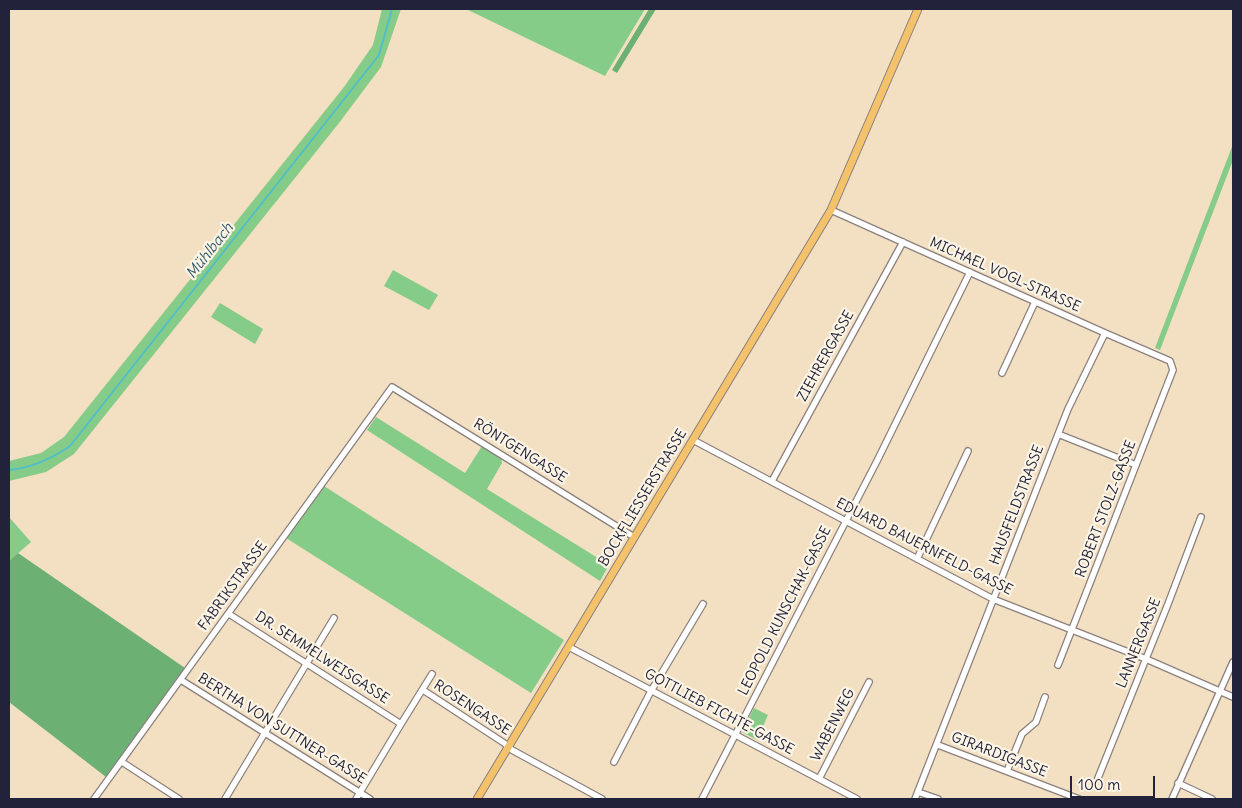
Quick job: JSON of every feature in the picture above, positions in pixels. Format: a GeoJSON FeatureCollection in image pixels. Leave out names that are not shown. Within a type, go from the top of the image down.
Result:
{"type":"FeatureCollection","features":[{"type":"Feature","properties":{"kind":"main road","name":"BOCKFLIESSERSTRASSE"},"geometry":{"type":"LineString","coordinates":[[476,799],[832,210],[918,9]]}},
{"type":"Feature","properties":{"kind":"street","name":"MICHAEL VOGL-STRASSE"},"geometry":{"type":"LineString","coordinates":[[832,210],[1170,361]]}},
{"type":"Feature","properties":{"kind":"street","name":"ZIEHRERGASSE"},"geometry":{"type":"LineString","coordinates":[[772,481],[902,242]]}},
{"type":"Feature","properties":{"kind":"street","name":"LEOPOLD KUNSCHAK-GASSE"},"geometry":{"type":"LineString","coordinates":[[702,799],[877,461],[970,272]]}},
{"type":"Feature","properties":{"kind":"street"},"geometry":{"type":"LineString","coordinates":[[1002,373],[1035,302]]}},
{"type":"Feature","properties":{"kind":"street","name":"HAUSFELDSTRASSE"},"geometry":{"type":"LineString","coordinates":[[915,799],[938,745],[1068,409],[1105,333]]}},
{"type":"Feature","properties":{"kind":"street","name":"ROBERT STOLZ-GASSE"},"geometry":{"type":"LineString","coordinates":[[1058,665],[1173,370],[1170,361]]}},
{"type":"Feature","properties":{"kind":"street","name":"RÖNTGENGASSE"},"geometry":{"type":"LineString","coordinates":[[392,387],[634,537]]}},
{"type":"Feature","properties":{"kind":"street","name":"FABRIKSTRASSE"},"geometry":{"type":"LineString","coordinates":[[94,799],[392,387]]}},
{"type":"Feature","properties":{"kind":"street"},"geometry":{"type":"LineString","coordinates":[[1058,434],[1136,465]]}},
{"type":"Feature","properties":{"kind":"street","name":"EDUARD BAUERNFELD-GASSE"},"geometry":{"type":"LineString","coordinates":[[693,440],[993,599],[1146,659],[1233,697]]}},
{"type":"Feature","properties":{"kind":"street"},"geometry":{"type":"LineString","coordinates":[[917,559],[968,451]]}},
{"type":"Feature","properties":{"kind":"street","name":"LANNERGASSE"},"geometry":{"type":"LineString","coordinates":[[1098,778],[1201,517]]}},
{"type":"Feature","properties":{"kind":"street"},"geometry":{"type":"LineString","coordinates":[[614,762],[651,691],[702,604]]}},
{"type":"Feature","properties":{"kind":"street","name":"DR. SEMMELWEISGASSE"},"geometry":{"type":"LineString","coordinates":[[229,614],[401,724]]}},
{"type":"Feature","properties":{"kind":"street"},"geometry":{"type":"LineString","coordinates":[[225,799],[334,618]]}},
{"type":"Feature","properties":{"kind":"street","name":"GOTTLIEB FICHTE-GASSE"},"geometry":{"type":"LineString","coordinates":[[569,647],[857,799]]}},
{"type":"Feature","properties":{"kind":"street"},"geometry":{"type":"LineString","coordinates":[[1172,799],[1233,662]]}},
{"type":"Feature","properties":{"kind":"street"},"geometry":{"type":"LineString","coordinates":[[356,799],[432,674]]}},
{"type":"Feature","properties":{"kind":"street","name":"BERTHA VON SUTTNER-GASSE"},"geometry":{"type":"LineString","coordinates":[[181,680],[370,799]]}},
{"type":"Feature","properties":{"kind":"street","name":"WABENWEG"},"geometry":{"type":"LineString","coordinates":[[819,779],[868,682]]}},
{"type":"Feature","properties":{"kind":"street","name":"ROSENGASSE"},"geometry":{"type":"LineString","coordinates":[[423,690],[508,747],[593,797],[602,799]]}},
{"type":"Feature","properties":{"kind":"street"},"geometry":{"type":"LineString","coordinates":[[1007,771],[1022,734],[1036,722],[1045,697]]}},
{"type":"Feature","properties":{"kind":"street","name":"GIRARDIGASSE"},"geometry":{"type":"LineString","coordinates":[[938,745],[1079,799]]}},
{"type":"Feature","properties":{"kind":"street"},"geometry":{"type":"LineString","coordinates":[[122,762],[179,799]]}},
{"type":"Feature","properties":{"kind":"street"},"geometry":{"type":"LineString","coordinates":[[1178,783],[1212,799]]}},
{"type":"Feature","properties":{"kind":"street"},"geometry":{"type":"LineString","coordinates":[[918,792],[938,799]]}},
{"type":"Feature","properties":{"kind":"green space"},"geometry":{"type":"Polygon","coordinates":[[[382,9],[401,9],[381,67],[339,123],[74,454],[46,472],[9,481],[9,461],[41,453],[64,437],[344,87],[373,45],[382,9]]]}},
{"type":"Feature","properties":{"kind":"green space"},"geometry":{"type":"Polygon","coordinates":[[[466,9],[645,9],[605,76],[466,9]]]}},
{"type":"Feature","properties":{"kind":"green space"},"geometry":{"type":"Polygon","coordinates":[[[649,9],[656,9],[617,73],[612,70],[649,9]]]}},
{"type":"Feature","properties":{"kind":"green space"},"geometry":{"type":"Polygon","coordinates":[[[1233,144],[1233,160],[1160,350],[1155,348],[1233,144]]]}},
{"type":"Feature","properties":{"kind":"green space"},"geometry":{"type":"Polygon","coordinates":[[[393,270],[438,295],[429,310],[384,286],[393,270]]]}},
{"type":"Feature","properties":{"kind":"green space"},"geometry":{"type":"Polygon","coordinates":[[[220,303],[263,329],[255,344],[211,317],[220,303]]]}},
{"type":"Feature","properties":{"kind":"green space"},"geometry":{"type":"Polygon","coordinates":[[[376,417],[465,473],[482,446],[501,458],[502,463],[487,489],[609,565],[600,581],[367,430],[376,417]]]}},
{"type":"Feature","properties":{"kind":"green space"},"geometry":{"type":"Polygon","coordinates":[[[324,486],[564,640],[531,693],[286,538],[324,486]]]}},
{"type":"Feature","properties":{"kind":"green space"},"geometry":{"type":"Polygon","coordinates":[[[9,517],[31,542],[9,561],[9,517]]]}},
{"type":"Feature","properties":{"kind":"green space"},"geometry":{"type":"Polygon","coordinates":[[[18,553],[185,668],[106,777],[9,702],[9,561],[18,553]]]}},
{"type":"Feature","properties":{"kind":"green space"},"geometry":{"type":"Polygon","coordinates":[[[754,708],[768,715],[757,740],[742,732],[754,708]]]}},
{"type":"Feature","properties":{"kind":"waterway","name":"Mühlbach"},"geometry":{"type":"LineString","coordinates":[[9,470],[41,462],[70,446],[379,55],[392,9]]}}]}
